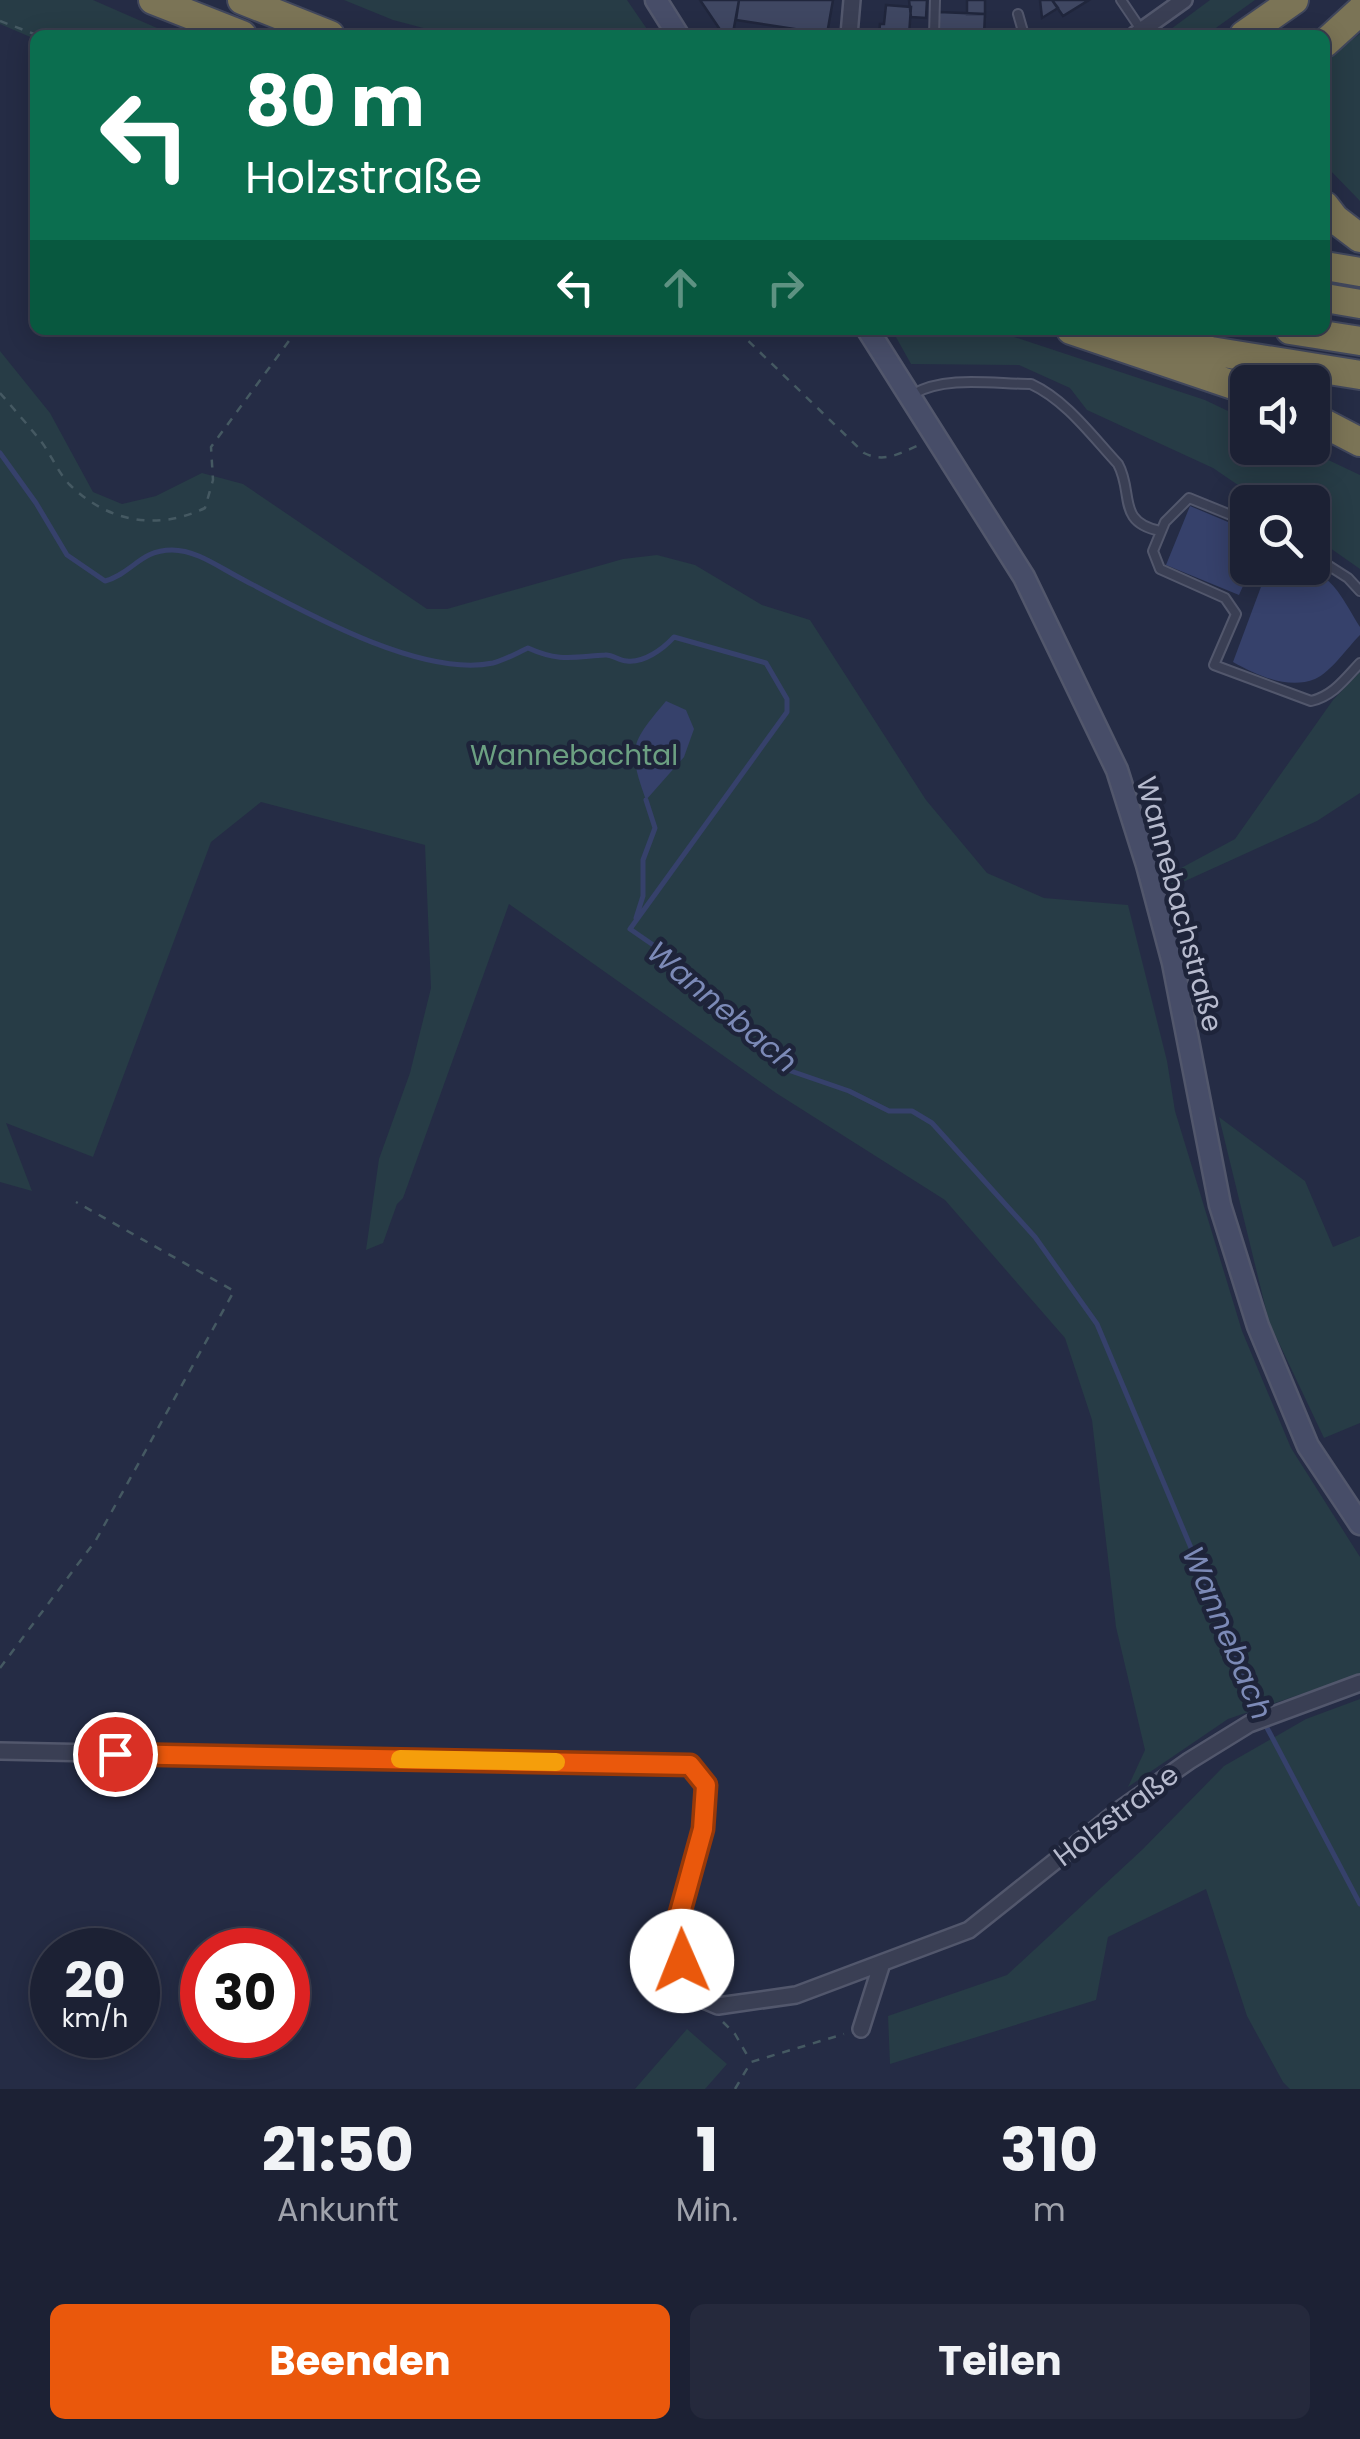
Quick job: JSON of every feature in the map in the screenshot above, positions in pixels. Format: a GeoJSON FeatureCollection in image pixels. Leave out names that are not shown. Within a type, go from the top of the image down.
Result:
{"type":"FeatureCollection","features":[{"type":"Feature","properties":{"kind":"highway"},"geometry":{"type":"LineString","coordinates":[[153,0],[229,30]]}},
{"type":"Feature","properties":{"kind":"highway"},"geometry":{"type":"LineString","coordinates":[[242,0],[317,30]]}},
{"type":"Feature","properties":{"kind":"highway"},"geometry":{"type":"LineString","coordinates":[[1251,30],[1294,0]]}},
{"type":"Feature","properties":{"kind":"highway"},"geometry":{"type":"LineString","coordinates":[[1330,38],[1360,11]]}},
{"type":"Feature","properties":{"kind":"highway"},"geometry":{"type":"LineString","coordinates":[[1330,212],[1360,238]]}},
{"type":"Feature","properties":{"kind":"highway"},"geometry":{"type":"LineString","coordinates":[[1330,267],[1360,272]]}},
{"type":"Feature","properties":{"kind":"highway"},"geometry":{"type":"LineString","coordinates":[[1330,299],[1360,304]]}},
{"type":"Feature","properties":{"kind":"highway"},"geometry":{"type":"LineString","coordinates":[[1085,335],[1230,384]]}},
{"type":"Feature","properties":{"kind":"highway"},"geometry":{"type":"LineString","coordinates":[[1134,335],[1360,376]]}},
{"type":"Feature","properties":{"kind":"highway"},"geometry":{"type":"LineString","coordinates":[[1319,335],[1360,342]]}},
{"type":"Feature","properties":{"kind":"highway"},"geometry":{"type":"LineString","coordinates":[[1330,426],[1360,442]]}},
{"type":"Feature","properties":{"kind":"main road"},"geometry":{"type":"LineString","coordinates":[[656,0],[675,30]]}},
{"type":"Feature","properties":{"kind":"main road","name":"Wannebachstraße"},"geometry":{"type":"LineString","coordinates":[[871,335],[1024,576],[1117,770],[1173,963],[1220,1205],[1258,1326],[1308,1446],[1360,1524]]}},
{"type":"Feature","properties":{"kind":"street"},"geometry":{"type":"LineString","coordinates":[[849,30],[852,0]]}},
{"type":"Feature","properties":{"kind":"street"},"geometry":{"type":"LineString","coordinates":[[1142,30],[1184,0]]}},
{"type":"Feature","properties":{"kind":"street","name":"Holzstraße"},"geometry":{"type":"LineString","coordinates":[[0,1752],[690,1765],[706,1785],[703,1829],[678,1920],[682,1961],[697,1997],[718,2006],[796,1995],[969,1930],[1118,1811],[1249,1724],[1360,1683]]}},
{"type":"Feature","properties":{"kind":"street"},"geometry":{"type":"LineString","coordinates":[[862,2029],[882,1962]]}},
{"type":"Feature","properties":{"kind":"lane"},"geometry":{"type":"LineString","coordinates":[[934,30],[935,0]]}},
{"type":"Feature","properties":{"kind":"lane"},"geometry":{"type":"LineString","coordinates":[[1121,0],[1136,30]]}},
{"type":"Feature","properties":{"kind":"lane"},"geometry":{"type":"LineString","coordinates":[[1018,14],[1023,30]]}},
{"type":"Feature","properties":{"kind":"lane"},"geometry":{"type":"LineString","coordinates":[[910,396],[928,385],[1031,384],[1042,389],[1118,464],[1131,514],[1146,528],[1160,532]]}},
{"type":"Feature","properties":{"kind":"lane"},"geometry":{"type":"LineString","coordinates":[[1230,515],[1189,498],[1165,522],[1153,550],[1160,570],[1225,598],[1236,614],[1214,665],[1311,701],[1335,690],[1360,663]]}},
{"type":"Feature","properties":{"kind":"lane"},"geometry":{"type":"LineString","coordinates":[[1330,566],[1360,591]]}},
{"type":"Feature","properties":{"kind":"path"},"geometry":{"type":"LineString","coordinates":[[0,20],[30,32]]}},
{"type":"Feature","properties":{"kind":"path"},"geometry":{"type":"LineString","coordinates":[[0,392],[43,443],[68,484],[108,514],[140,520],[183,518],[205,508],[213,480],[211,447],[294,335]]}},
{"type":"Feature","properties":{"kind":"path"},"geometry":{"type":"LineString","coordinates":[[742,335],[875,459],[937,438]]}},
{"type":"Feature","properties":{"kind":"path"},"geometry":{"type":"LineString","coordinates":[[0,1668],[96,1540],[234,1291],[76,1202]]}},
{"type":"Feature","properties":{"kind":"path"},"geometry":{"type":"LineString","coordinates":[[722,2022],[735,2034],[751,2062]]}},
{"type":"Feature","properties":{"kind":"path"},"geometry":{"type":"LineString","coordinates":[[734,2089],[751,2062],[862,2029]]}},
{"type":"Feature","properties":{"kind":"green space"},"geometry":{"type":"Polygon","coordinates":[[[0,0],[93,0],[162,30],[30,30],[30,37],[0,24],[0,0]]]}},
{"type":"Feature","properties":{"kind":"green space"},"geometry":{"type":"Polygon","coordinates":[[[344,0],[627,0],[648,30],[431,30],[344,0]]]}},
{"type":"Feature","properties":{"kind":"green space"},"geometry":{"type":"Polygon","coordinates":[[[1210,0],[1255,0],[1213,30],[1170,30],[1210,0]]]}},
{"type":"Feature","properties":{"kind":"green space"},"geometry":{"type":"Polygon","coordinates":[[[1360,34],[1360,201],[1330,170],[1330,55],[1360,34]]]}},
{"type":"Feature","properties":{"kind":"green space"},"geometry":{"type":"Polygon","coordinates":[[[895,335],[1008,335],[1205,400],[1230,412],[1230,465],[1330,465],[1330,461],[1360,475],[1360,569],[1330,548],[1330,485],[1238,485],[1213,468],[1087,410],[1070,388],[1019,365],[911,364],[895,335]]]}},
{"type":"Feature","properties":{"kind":"green space","name":"Wannebachtal"},"geometry":{"type":"Polygon","coordinates":[[[0,351],[50,413],[93,492],[122,504],[156,496],[202,473],[243,484],[427,609],[447,609],[623,559],[657,555],[695,565],[762,605],[810,620],[926,800],[987,873],[1044,898],[1128,905],[1167,1061],[1175,1111],[1242,1331],[1291,1448],[1360,1557],[1360,1674],[1228,1719],[1128,1787],[1145,1750],[1116,1627],[1092,1420],[1065,1338],[945,1200],[776,1093],[509,904],[403,1198],[397,1204],[383,1243],[366,1250],[379,1159],[410,1073],[431,988],[425,845],[261,802],[211,842],[93,1157],[6,1123],[32,1191],[0,1182],[0,351]]]}},
{"type":"Feature","properties":{"kind":"green space"},"geometry":{"type":"Polygon","coordinates":[[[1360,672],[1360,793],[1317,821],[1172,887],[1170,874],[1235,839],[1333,700],[1360,672]]]}},
{"type":"Feature","properties":{"kind":"green space"},"geometry":{"type":"Polygon","coordinates":[[[1219,1117],[1305,1181],[1333,1247],[1360,1236],[1360,1423],[1324,1438],[1269,1322],[1219,1117]]]}},
{"type":"Feature","properties":{"kind":"green space"},"geometry":{"type":"Polygon","coordinates":[[[1360,1699],[1360,2089],[1290,2089],[1283,2082],[1247,2016],[1206,1889],[1108,1937],[1096,2000],[890,2064],[888,2016],[1007,1975],[1143,1849],[1224,1766],[1306,1719],[1360,1699]]]}},
{"type":"Feature","properties":{"kind":"green space"},"geometry":{"type":"Polygon","coordinates":[[[687,2029],[727,2064],[705,2089],[635,2089],[687,2029]]]}},
{"type":"Feature","properties":{"kind":"water"},"geometry":{"type":"Polygon","coordinates":[[[1190,506],[1230,523],[1230,585],[1243,585],[1239,595],[1166,565],[1190,506]]]}},
{"type":"Feature","properties":{"kind":"water"},"geometry":{"type":"Polygon","coordinates":[[[1330,583],[1360,627],[1360,635],[1333,665],[1321,676],[1305,682],[1283,682],[1233,662],[1262,585],[1330,583]]]}},
{"type":"Feature","properties":{"kind":"water"},"geometry":{"type":"Polygon","coordinates":[[[666,701],[686,710],[694,729],[684,757],[646,800],[636,768],[636,746],[645,727],[666,701]]]}},
{"type":"Feature","properties":{"kind":"building"},"geometry":{"type":"Polygon","coordinates":[[[700,0],[739,0],[734,30],[720,30],[700,0]]]}},
{"type":"Feature","properties":{"kind":"building"},"geometry":{"type":"Polygon","coordinates":[[[739,0],[833,0],[828,30],[736,20],[739,0]]]}},
{"type":"Feature","properties":{"kind":"building"},"geometry":{"type":"Polygon","coordinates":[[[909,0],[927,0],[926,18],[911,17],[909,0]]]}},
{"type":"Feature","properties":{"kind":"building"},"geometry":{"type":"Polygon","coordinates":[[[967,0],[985,0],[985,14],[967,14],[967,0]]]}},
{"type":"Feature","properties":{"kind":"building"},"geometry":{"type":"Polygon","coordinates":[[[1040,0],[1052,0],[1058,8],[1042,18],[1040,0]]]}},
{"type":"Feature","properties":{"kind":"building"},"geometry":{"type":"Polygon","coordinates":[[[1052,0],[1089,0],[1063,16],[1052,0]]]}},
{"type":"Feature","properties":{"kind":"building"},"geometry":{"type":"Polygon","coordinates":[[[886,5],[911,7],[909,30],[879,30],[880,24],[884,24],[886,5]]]}},
{"type":"Feature","properties":{"kind":"building"},"geometry":{"type":"Polygon","coordinates":[[[939,12],[985,14],[984,30],[938,30],[939,12]]]}},
{"type":"Feature","properties":{"kind":"waterway","name":"Wannebach"},"geometry":{"type":"LineString","coordinates":[[0,453],[67,555],[105,581],[161,551],[190,553],[364,639],[433,661],[464,665],[493,663],[528,648],[558,657],[608,655],[633,661],[653,654],[674,637],[766,663],[787,699],[787,712],[630,929],[659,949],[715,1010],[788,1070],[849,1091],[889,1111],[912,1111],[932,1123],[1035,1237],[1097,1324],[1265,1724],[1360,1904]]}},
{"type":"Feature","properties":{"kind":"waterway"},"geometry":{"type":"LineString","coordinates":[[636,918],[643,896],[643,860],[655,828],[646,800]]}},
{"type":"Feature","properties":{"kind":"slow traffic"},"geometry":{"type":"LineString","coordinates":[[400,1759],[556,1762]]}},
{"type":"Feature","properties":{"kind":"route"},"geometry":{"type":"LineString","coordinates":[[115,1754],[690,1765],[706,1785],[703,1829],[678,1920],[682,1961]]}}]}
